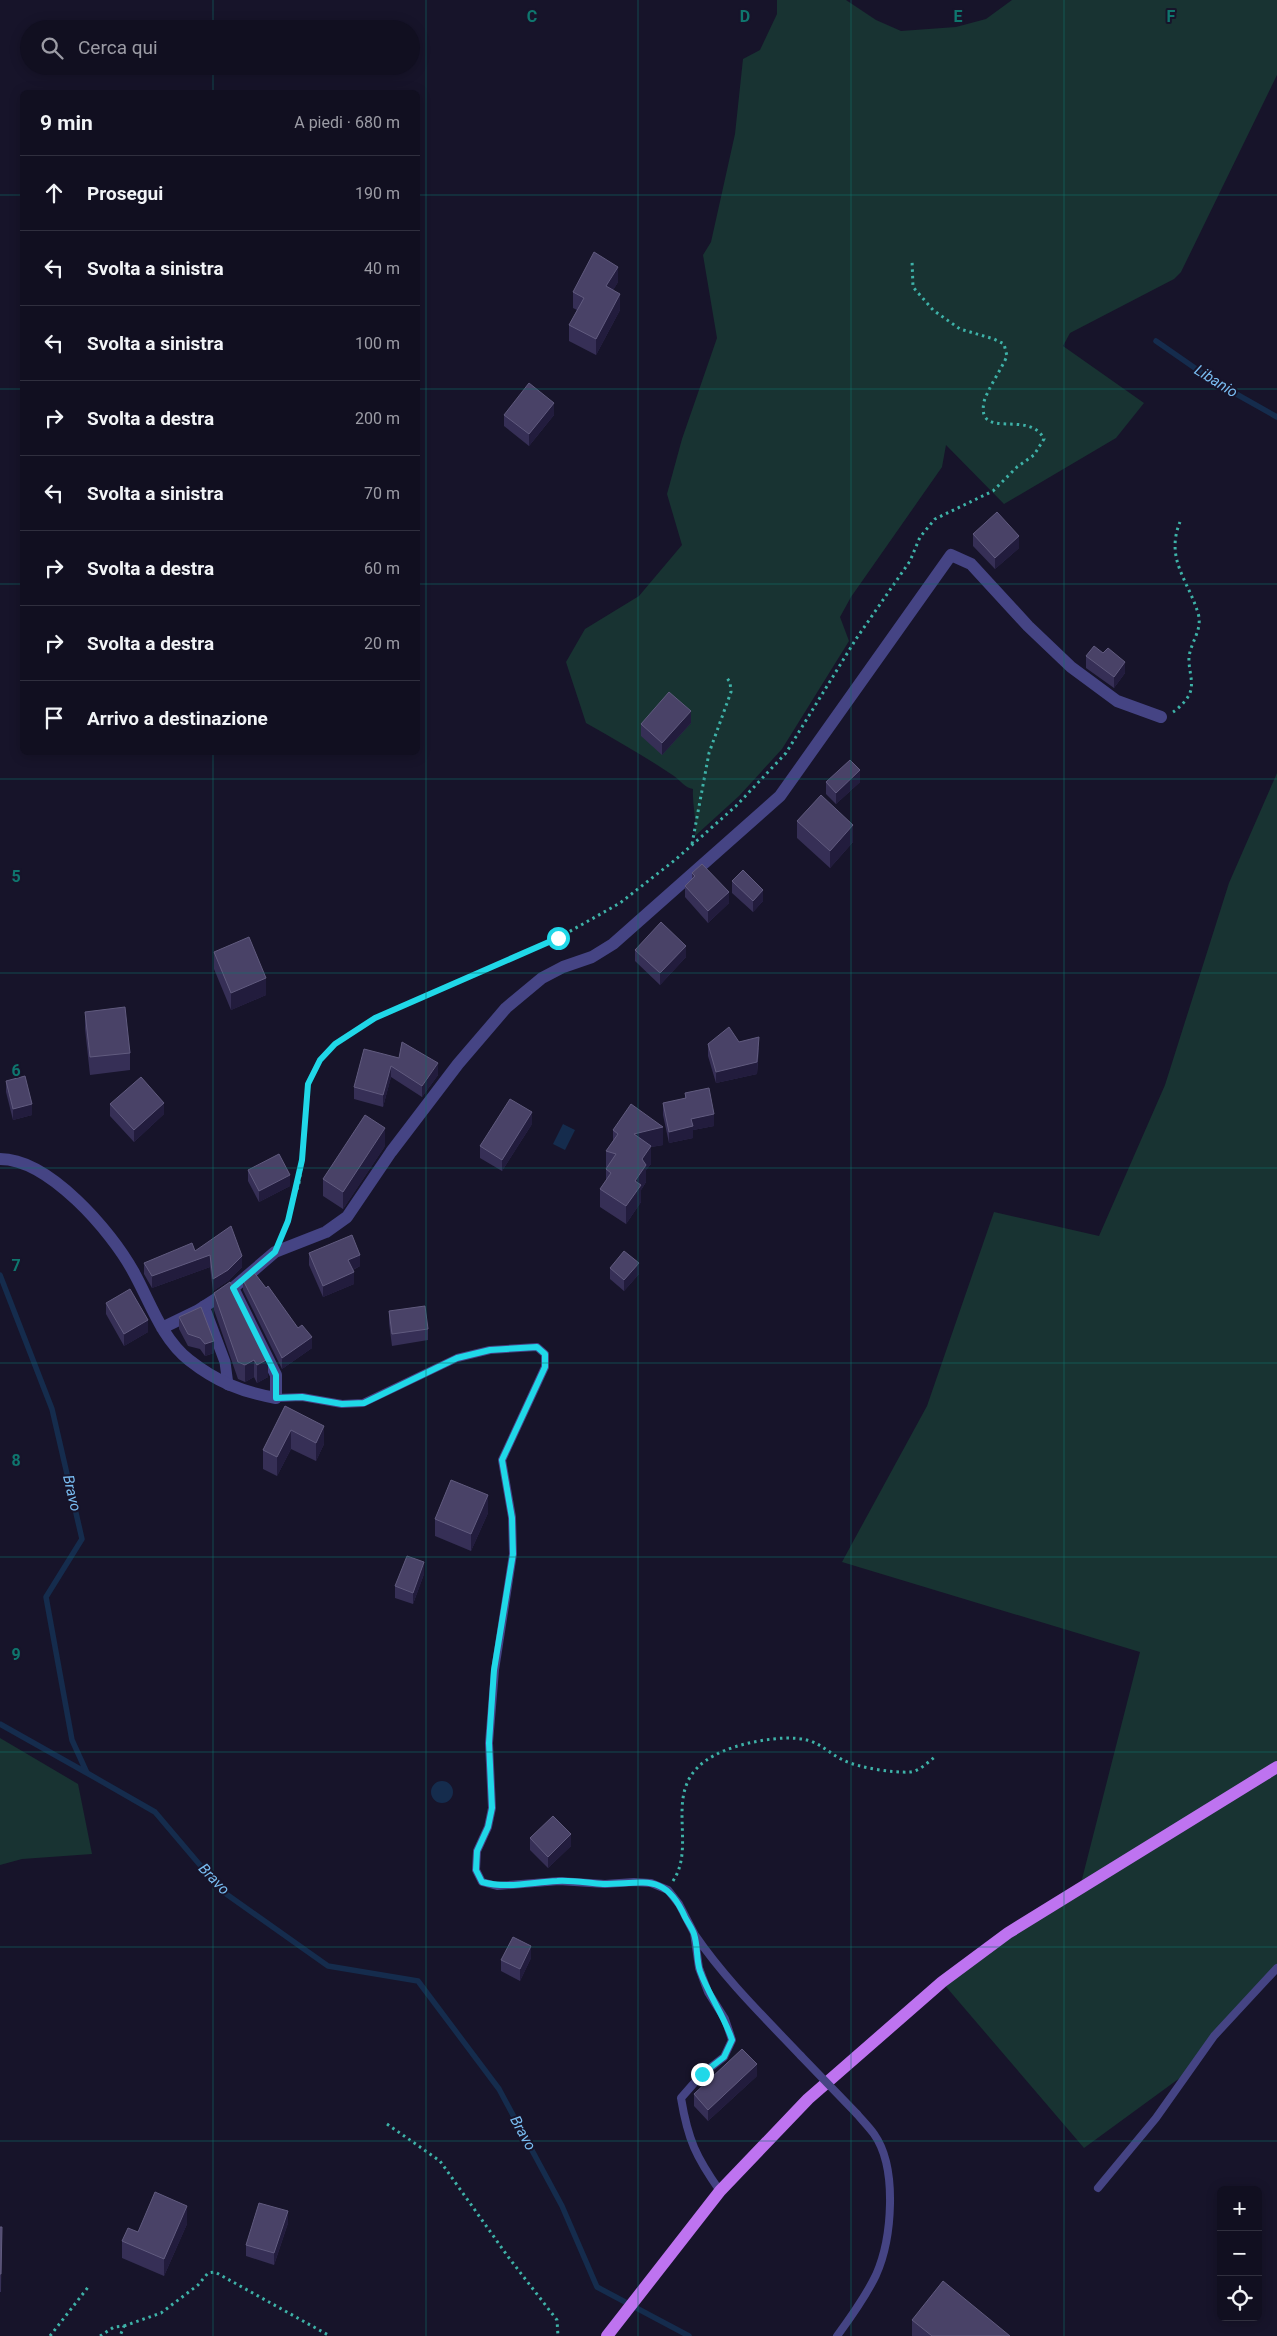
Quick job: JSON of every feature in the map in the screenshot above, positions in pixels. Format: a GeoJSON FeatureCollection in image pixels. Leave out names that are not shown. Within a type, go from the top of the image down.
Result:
{"type":"FeatureCollection","features":[{"type":"Feature","properties":{"kind":"main road"},"geometry":{"type":"LineString","coordinates":[[607,2336],[720,2191],[808,2099],[942,1982],[1016,1928],[1277,1768]]}},
{"type":"Feature","properties":{"kind":"street"},"geometry":{"type":"LineString","coordinates":[[162,1328],[233,1288],[275,1252],[326,1232],[347,1217],[391,1152],[458,1064],[506,1008],[542,978],[564,967],[592,958],[613,944],[780,796],[951,555],[971,564],[1028,626],[1071,667],[1117,700],[1161,717]]}},
{"type":"Feature","properties":{"kind":"street"},"geometry":{"type":"LineString","coordinates":[[0,1159],[8,1159],[25,1165],[49,1179],[72,1195],[90,1213],[133,1270],[166,1335],[189,1360],[228,1385],[258,1395],[276,1398],[276,1375],[233,1288]]}},
{"type":"Feature","properties":{"kind":"street"},"geometry":{"type":"LineString","coordinates":[[204,1306],[225,1362],[228,1385]]}},
{"type":"Feature","properties":{"kind":"lane"},"geometry":{"type":"LineString","coordinates":[[276,1398],[302,1397],[342,1404],[364,1403],[457,1358],[490,1350],[526,1347],[537,1347],[545,1354],[545,1367],[502,1460],[512,1518],[513,1554],[494,1670],[489,1743],[492,1808],[488,1827],[477,1851],[476,1870],[482,1882],[497,1886],[559,1881],[605,1884],[634,1882],[651,1883],[668,1890],[679,1904],[694,1933],[711,1959],[875,2135],[886,2163],[890,2186],[890,2220],[884,2252],[876,2275],[837,2336]]}},
{"type":"Feature","properties":{"kind":"lane"},"geometry":{"type":"LineString","coordinates":[[694,1933],[700,1968],[708,1992],[725,2019],[732,2040],[724,2057],[702,2074],[681,2098],[685,2123],[695,2154],[720,2191]]}},
{"type":"Feature","properties":{"kind":"lane"},"geometry":{"type":"LineString","coordinates":[[1098,2188],[1156,2118],[1214,2036],[1277,1968]]}},
{"type":"Feature","properties":{"kind":"path"},"geometry":{"type":"LineString","coordinates":[[275,1252],[288,1221],[299,1183],[308,1084],[320,1060],[335,1044],[375,1018],[566,934],[620,903],[692,845],[736,806],[786,753],[856,639],[910,561],[920,537],[935,519],[993,491],[1017,467],[1034,455],[1044,439],[1040,430],[1029,425],[996,425],[989,421],[984,414],[984,402],[1007,356],[1004,344],[994,339],[960,329],[933,310],[913,287],[912,260]]}},
{"type":"Feature","properties":{"kind":"path"},"geometry":{"type":"LineString","coordinates":[[1161,717],[1175,710],[1189,695],[1191,678],[1189,658],[1192,644],[1200,629],[1199,614],[1182,578],[1174,551],[1175,533],[1180,522]]}},
{"type":"Feature","properties":{"kind":"path"},"geometry":{"type":"LineString","coordinates":[[692,845],[709,753],[731,692],[730,682],[726,678]]}},
{"type":"Feature","properties":{"kind":"path"},"geometry":{"type":"LineString","coordinates":[[668,1890],[677,1876],[682,1853],[681,1802],[688,1782],[698,1768],[713,1756],[731,1747],[753,1742],[790,1739],[805,1739],[820,1744],[843,1760],[857,1766],[911,1772],[923,1767],[936,1756]]}},
{"type":"Feature","properties":{"kind":"path"},"geometry":{"type":"LineString","coordinates":[[387,2124],[440,2160],[509,2258],[557,2320],[558,2336]]}},
{"type":"Feature","properties":{"kind":"path"},"geometry":{"type":"LineString","coordinates":[[100,2336],[114,2327],[124,2326],[161,2313],[198,2285],[208,2273],[215,2272],[330,2336]]}},
{"type":"Feature","properties":{"kind":"path"},"geometry":{"type":"LineString","coordinates":[[50,2336],[89,2286]]}},
{"type":"Feature","properties":{"kind":"path"},"geometry":{"type":"LineString","coordinates":[[120,2336],[124,2326]]}},
{"type":"Feature","properties":{"kind":"green space"},"geometry":{"type":"Polygon","coordinates":[[[777,0],[846,0],[876,20],[901,31],[956,27],[986,19],[1012,0],[1277,0],[1277,75],[1181,272],[1174,279],[1070,333],[1063,346],[1144,403],[1116,438],[1004,504],[946,445],[942,467],[851,597],[840,617],[849,641],[782,749],[739,796],[695,836],[693,789],[685,786],[674,776],[642,755],[586,723],[566,662],[585,629],[639,596],[682,545],[667,494],[682,439],[717,338],[703,255],[711,242],[735,134],[743,59],[760,50],[777,14],[777,0]]]}},
{"type":"Feature","properties":{"kind":"green space"},"geometry":{"type":"Polygon","coordinates":[[[1277,773],[1277,1968],[1188,2072],[1084,2148],[942,1982],[1080,1887],[1140,1652],[842,1562],[927,1406],[994,1212],[1099,1236],[1165,1085],[1229,883],[1277,773]]]}},
{"type":"Feature","properties":{"kind":"green space"},"geometry":{"type":"Polygon","coordinates":[[[0,1738],[78,1784],[92,1854],[22,1859],[0,1865],[0,1738]]]}},
{"type":"Feature","properties":{"kind":"water"},"geometry":{"type":"Polygon","coordinates":[[[563,1124],[575,1130],[565,1150],[553,1144],[563,1124]]]}},
{"type":"Feature","properties":{"kind":"water"},"geometry":{"type":"Polygon","coordinates":[[[442,1781],[450,1784],[453,1792],[450,1800],[442,1803],[434,1800],[431,1792],[434,1784],[442,1781]]]}},
{"type":"Feature","properties":{"kind":"building"},"geometry":{"type":"Polygon","coordinates":[[[594,252],[618,267],[606,286],[620,294],[596,339],[569,325],[584,298],[573,292],[594,252]]]}},
{"type":"Feature","properties":{"kind":"building"},"geometry":{"type":"Polygon","coordinates":[[[529,383],[554,403],[529,434],[504,415],[529,383]]]}},
{"type":"Feature","properties":{"kind":"building"},"geometry":{"type":"Polygon","coordinates":[[[997,512],[1019,536],[995,558],[973,534],[997,512]]]}},
{"type":"Feature","properties":{"kind":"building"},"geometry":{"type":"Polygon","coordinates":[[[1094,646],[1103,653],[1108,648],[1125,662],[1114,677],[1086,656],[1094,646]]]}},
{"type":"Feature","properties":{"kind":"building"},"geometry":{"type":"Polygon","coordinates":[[[669,692],[691,711],[662,743],[641,724],[669,692]]]}},
{"type":"Feature","properties":{"kind":"building"},"geometry":{"type":"Polygon","coordinates":[[[850,760],[860,770],[836,793],[826,782],[850,760]]]}},
{"type":"Feature","properties":{"kind":"building"},"geometry":{"type":"Polygon","coordinates":[[[821,795],[853,825],[830,851],[797,821],[821,795]]]}},
{"type":"Feature","properties":{"kind":"building"},"geometry":{"type":"Polygon","coordinates":[[[702,864],[729,892],[708,911],[685,886],[695,876],[692,873],[702,864]]]}},
{"type":"Feature","properties":{"kind":"building"},"geometry":{"type":"Polygon","coordinates":[[[743,870],[763,890],[753,901],[732,881],[743,870]]]}},
{"type":"Feature","properties":{"kind":"building"},"geometry":{"type":"Polygon","coordinates":[[[661,922],[686,946],[660,973],[635,950],[661,922]]]}},
{"type":"Feature","properties":{"kind":"building"},"geometry":{"type":"Polygon","coordinates":[[[249,937],[266,978],[231,993],[214,952],[249,937]]]}},
{"type":"Feature","properties":{"kind":"building"},"geometry":{"type":"Polygon","coordinates":[[[125,1007],[130,1053],[90,1057],[85,1012],[125,1007]]]}},
{"type":"Feature","properties":{"kind":"building"},"geometry":{"type":"Polygon","coordinates":[[[729,1027],[739,1042],[759,1037],[757,1062],[716,1072],[708,1044],[729,1027]]]}},
{"type":"Feature","properties":{"kind":"building"},"geometry":{"type":"Polygon","coordinates":[[[402,1042],[438,1063],[422,1086],[391,1066],[383,1095],[354,1087],[364,1049],[399,1058],[402,1042]]]}},
{"type":"Feature","properties":{"kind":"building"},"geometry":{"type":"Polygon","coordinates":[[[25,1076],[32,1104],[13,1109],[6,1081],[25,1076]]]}},
{"type":"Feature","properties":{"kind":"building"},"geometry":{"type":"Polygon","coordinates":[[[141,1077],[164,1103],[134,1130],[110,1104],[141,1077]]]}},
{"type":"Feature","properties":{"kind":"building"},"geometry":{"type":"Polygon","coordinates":[[[709,1088],[714,1114],[691,1119],[693,1126],[669,1132],[663,1103],[686,1098],[685,1093],[709,1088]]]}},
{"type":"Feature","properties":{"kind":"building"},"geometry":{"type":"Polygon","coordinates":[[[510,1099],[532,1112],[502,1160],[480,1146],[510,1099]]]}},
{"type":"Feature","properties":{"kind":"building"},"geometry":{"type":"Polygon","coordinates":[[[631,1104],[663,1127],[634,1134],[651,1146],[642,1159],[646,1165],[635,1181],[641,1185],[626,1206],[600,1189],[611,1173],[606,1169],[616,1154],[606,1151],[618,1134],[613,1130],[631,1104]]]}},
{"type":"Feature","properties":{"kind":"building"},"geometry":{"type":"Polygon","coordinates":[[[365,1115],[385,1128],[343,1192],[323,1179],[365,1115]]]}},
{"type":"Feature","properties":{"kind":"building"},"geometry":{"type":"Polygon","coordinates":[[[279,1154],[290,1175],[259,1191],[248,1170],[279,1154]]]}},
{"type":"Feature","properties":{"kind":"building"},"geometry":{"type":"Polygon","coordinates":[[[231,1226],[242,1256],[228,1270],[213,1279],[210,1255],[152,1276],[144,1263],[192,1243],[195,1251],[231,1226]]]}},
{"type":"Feature","properties":{"kind":"building"},"geometry":{"type":"Polygon","coordinates":[[[352,1235],[360,1255],[348,1260],[354,1272],[323,1286],[309,1253],[352,1235]]]}},
{"type":"Feature","properties":{"kind":"building"},"geometry":{"type":"Polygon","coordinates":[[[624,1251],[639,1263],[624,1280],[610,1268],[624,1251]]]}},
{"type":"Feature","properties":{"kind":"building"},"geometry":{"type":"Polygon","coordinates":[[[253,1271],[266,1288],[268,1286],[298,1328],[302,1325],[312,1337],[282,1358],[243,1280],[253,1271]]]}},
{"type":"Feature","properties":{"kind":"building"},"geometry":{"type":"Polygon","coordinates":[[[230,1282],[268,1359],[257,1365],[254,1360],[245,1365],[238,1362],[214,1293],[230,1282]]]}},
{"type":"Feature","properties":{"kind":"building"},"geometry":{"type":"Polygon","coordinates":[[[130,1289],[148,1320],[124,1334],[106,1303],[130,1289]]]}},
{"type":"Feature","properties":{"kind":"building"},"geometry":{"type":"Polygon","coordinates":[[[425,1306],[428,1329],[392,1334],[389,1311],[425,1306]]]}},
{"type":"Feature","properties":{"kind":"building"},"geometry":{"type":"Polygon","coordinates":[[[201,1307],[214,1341],[205,1344],[200,1338],[188,1334],[179,1317],[201,1307]]]}},
{"type":"Feature","properties":{"kind":"building"},"geometry":{"type":"Polygon","coordinates":[[[285,1406],[324,1426],[316,1443],[291,1430],[277,1457],[263,1450],[285,1406]]]}},
{"type":"Feature","properties":{"kind":"building"},"geometry":{"type":"Polygon","coordinates":[[[451,1480],[488,1495],[471,1534],[435,1519],[451,1480]]]}},
{"type":"Feature","properties":{"kind":"building"},"geometry":{"type":"Polygon","coordinates":[[[407,1556],[424,1562],[413,1593],[395,1586],[407,1556]]]}},
{"type":"Feature","properties":{"kind":"building"},"geometry":{"type":"Polygon","coordinates":[[[553,1816],[571,1834],[548,1857],[530,1838],[553,1816]]]}},
{"type":"Feature","properties":{"kind":"building"},"geometry":{"type":"Polygon","coordinates":[[[513,1937],[531,1946],[520,1969],[501,1960],[513,1937]]]}},
{"type":"Feature","properties":{"kind":"building"},"geometry":{"type":"Polygon","coordinates":[[[742,2049],[757,2064],[708,2110],[694,2094],[742,2049]]]}},
{"type":"Feature","properties":{"kind":"building"},"geometry":{"type":"Polygon","coordinates":[[[155,2192],[187,2206],[164,2259],[122,2241],[128,2228],[138,2232],[155,2192]]]}},
{"type":"Feature","properties":{"kind":"building"},"geometry":{"type":"Polygon","coordinates":[[[259,2203],[288,2211],[274,2253],[246,2245],[259,2203]]]}},
{"type":"Feature","properties":{"kind":"building"},"geometry":{"type":"Polygon","coordinates":[[[0,2227],[2,2227],[1,2274],[0,2274],[0,2227]]]}},
{"type":"Feature","properties":{"kind":"building"},"geometry":{"type":"Polygon","coordinates":[[[943,2281],[1010,2336],[932,2336],[912,2320],[943,2281]]]}},
{"type":"Feature","properties":{"kind":"waterway","name":"Libanio"},"geometry":{"type":"LineString","coordinates":[[1156,341],[1215,382],[1277,417]]}},
{"type":"Feature","properties":{"kind":"waterway","name":"Bravo"},"geometry":{"type":"LineString","coordinates":[[0,1275],[52,1409],[82,1539],[46,1597],[72,1740],[87,1773],[155,1812],[222,1891],[328,1966],[418,1981],[499,2089],[562,2206],[597,2287],[689,2336]]}},
{"type":"Feature","properties":{"kind":"waterway"},"geometry":{"type":"LineString","coordinates":[[0,1724],[87,1773]]}},
{"type":"Feature","properties":{"kind":"route"},"geometry":{"type":"LineString","coordinates":[[558,938],[375,1018],[335,1044],[320,1060],[308,1084],[299,1183],[288,1221],[275,1252],[233,1288],[266,1351],[276,1375],[276,1398],[302,1397],[342,1404],[364,1403],[457,1358],[490,1350],[526,1347],[537,1347],[545,1354],[545,1367],[502,1460],[512,1518],[513,1554],[494,1670],[489,1743],[493,1790],[492,1808],[488,1827],[477,1851],[476,1870],[482,1882],[497,1886],[559,1881],[605,1884],[634,1882],[651,1883],[668,1890],[679,1904],[694,1933],[700,1968],[708,1992],[725,2019],[732,2040],[724,2057],[702,2074]]}}]}
